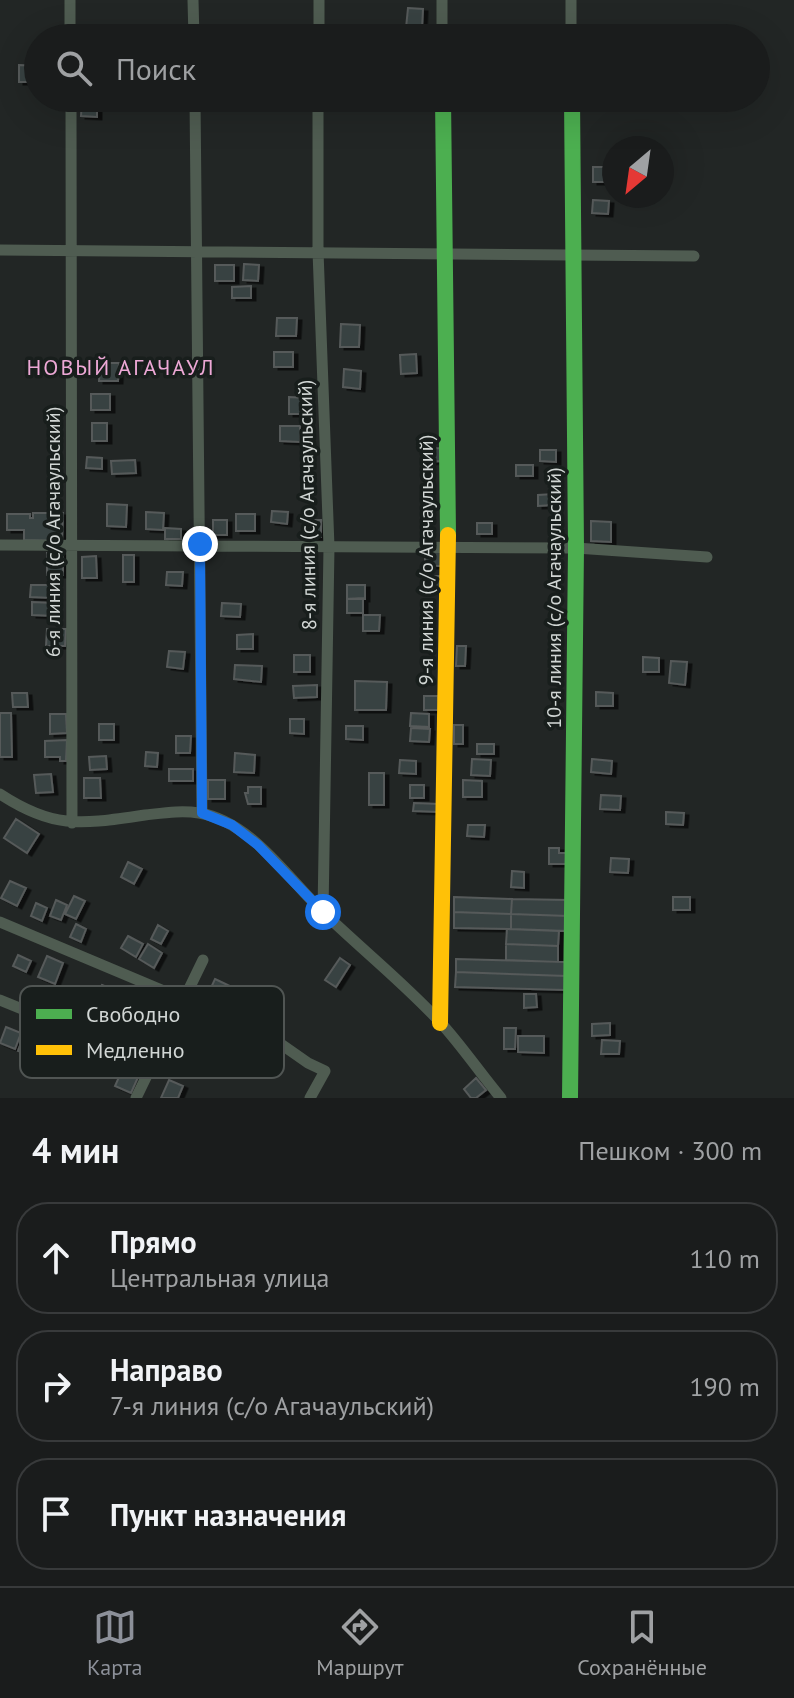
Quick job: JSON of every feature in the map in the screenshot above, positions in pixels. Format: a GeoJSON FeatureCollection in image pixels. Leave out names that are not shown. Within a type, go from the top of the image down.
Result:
{"type":"FeatureCollection","features":[{"type":"Feature","properties":{"kind":"street"},"geometry":{"type":"LineString","coordinates":[[70,0],[70,24]]}},
{"type":"Feature","properties":{"kind":"street"},"geometry":{"type":"LineString","coordinates":[[193,0],[194,24]]}},
{"type":"Feature","properties":{"kind":"street"},"geometry":{"type":"LineString","coordinates":[[319,0],[319,24]]}},
{"type":"Feature","properties":{"kind":"street"},"geometry":{"type":"LineString","coordinates":[[442,0],[442,24]]}},
{"type":"Feature","properties":{"kind":"street"},"geometry":{"type":"LineString","coordinates":[[571,0],[571,24]]}},
{"type":"Feature","properties":{"kind":"street","name":"6-я линия (с/о Агачаульский)"},"geometry":{"type":"LineString","coordinates":[[71,112],[72,823]]}},
{"type":"Feature","properties":{"kind":"street"},"geometry":{"type":"LineString","coordinates":[[195,112],[202,813]]}},
{"type":"Feature","properties":{"kind":"street","name":"8-я линия (с/о Агачаульский)"},"geometry":{"type":"LineString","coordinates":[[318,112],[318,251],[329,547],[323,912]]}},
{"type":"Feature","properties":{"kind":"street","name":"9-я линия (с/о Агачаульский)"},"geometry":{"type":"LineString","coordinates":[[440,1023],[448,548],[443,112]]}},
{"type":"Feature","properties":{"kind":"street","name":"10-я линия (с/о Агачаульский)"},"geometry":{"type":"LineString","coordinates":[[570,1098],[576,548],[572,112]]}},
{"type":"Feature","properties":{"kind":"street"},"geometry":{"type":"LineString","coordinates":[[0,250],[694,256]]}},
{"type":"Feature","properties":{"kind":"street"},"geometry":{"type":"LineString","coordinates":[[0,545],[576,548],[707,557]]}},
{"type":"Feature","properties":{"kind":"street"},"geometry":{"type":"LineString","coordinates":[[0,794],[21,808],[50,820],[72,823],[175,811],[202,813],[232,825],[258,845],[323,912],[440,1023],[501,1098]]}},
{"type":"Feature","properties":{"kind":"street"},"geometry":{"type":"LineString","coordinates":[[0,922],[152,986]]}},
{"type":"Feature","properties":{"kind":"street"},"geometry":{"type":"LineString","coordinates":[[190,986],[203,960]]}},
{"type":"Feature","properties":{"kind":"street"},"geometry":{"type":"LineString","coordinates":[[0,1000],[20,1008]]}},
{"type":"Feature","properties":{"kind":"street"},"geometry":{"type":"LineString","coordinates":[[284,1046],[325,1071],[310,1098]]}},
{"type":"Feature","properties":{"kind":"street"},"geometry":{"type":"LineString","coordinates":[[136,1098],[145,1078]]}},
{"type":"Feature","properties":{"kind":"building"},"geometry":{"type":"Polygon","coordinates":[[[408,8],[423,9],[422,24],[406,24],[408,8]]]}},
{"type":"Feature","properties":{"kind":"building"},"geometry":{"type":"Polygon","coordinates":[[[19,65],[24,65],[24,82],[19,82],[19,65]]]}},
{"type":"Feature","properties":{"kind":"building"},"geometry":{"type":"Polygon","coordinates":[[[81,112],[97,112],[97,117],[81,116],[81,112]]]}},
{"type":"Feature","properties":{"kind":"building"},"geometry":{"type":"Polygon","coordinates":[[[593,167],[602,167],[602,182],[593,182],[593,167]]]}},
{"type":"Feature","properties":{"kind":"building"},"geometry":{"type":"Polygon","coordinates":[[[593,200],[602,201],[602,208],[608,208],[608,214],[592,213],[593,200]]]}},
{"type":"Feature","properties":{"kind":"building"},"geometry":{"type":"Polygon","coordinates":[[[244,264],[259,265],[258,281],[243,280],[244,264]]]}},
{"type":"Feature","properties":{"kind":"building"},"geometry":{"type":"Polygon","coordinates":[[[215,265],[234,265],[234,281],[215,281],[215,265]]]}},
{"type":"Feature","properties":{"kind":"building"},"geometry":{"type":"Polygon","coordinates":[[[251,286],[251,298],[232,298],[232,287],[251,286]]]}},
{"type":"Feature","properties":{"kind":"building"},"geometry":{"type":"Polygon","coordinates":[[[277,318],[297,318],[296,336],[276,336],[277,318]]]}},
{"type":"Feature","properties":{"kind":"building"},"geometry":{"type":"Polygon","coordinates":[[[341,324],[360,325],[359,347],[340,347],[341,324]]]}},
{"type":"Feature","properties":{"kind":"building"},"geometry":{"type":"Polygon","coordinates":[[[274,352],[293,352],[293,367],[274,367],[274,352]]]}},
{"type":"Feature","properties":{"kind":"building"},"geometry":{"type":"Polygon","coordinates":[[[416,354],[417,373],[401,374],[400,355],[416,354]]]}},
{"type":"Feature","properties":{"kind":"building"},"geometry":{"type":"Polygon","coordinates":[[[100,363],[119,363],[118,381],[99,381],[100,363]]]}},
{"type":"Feature","properties":{"kind":"building"},"geometry":{"type":"Polygon","coordinates":[[[344,369],[361,371],[360,389],[343,387],[344,369]]]}},
{"type":"Feature","properties":{"kind":"building"},"geometry":{"type":"Polygon","coordinates":[[[91,394],[110,394],[110,410],[91,410],[91,394]]]}},
{"type":"Feature","properties":{"kind":"building"},"geometry":{"type":"Polygon","coordinates":[[[289,397],[307,398],[307,414],[289,414],[289,397]]]}},
{"type":"Feature","properties":{"kind":"building"},"geometry":{"type":"Polygon","coordinates":[[[92,423],[107,423],[107,441],[92,441],[92,423]]]}},
{"type":"Feature","properties":{"kind":"building"},"geometry":{"type":"Polygon","coordinates":[[[280,426],[300,426],[300,442],[280,441],[280,426]]]}},
{"type":"Feature","properties":{"kind":"building"},"geometry":{"type":"Polygon","coordinates":[[[442,448],[442,461],[425,462],[424,449],[442,448]]]}},
{"type":"Feature","properties":{"kind":"building"},"geometry":{"type":"Polygon","coordinates":[[[540,450],[556,450],[556,462],[540,461],[540,450]]]}},
{"type":"Feature","properties":{"kind":"building"},"geometry":{"type":"Polygon","coordinates":[[[87,457],[102,458],[102,469],[86,468],[87,457]]]}},
{"type":"Feature","properties":{"kind":"building"},"geometry":{"type":"Polygon","coordinates":[[[135,460],[136,473],[112,474],[111,461],[135,460]]]}},
{"type":"Feature","properties":{"kind":"building"},"geometry":{"type":"Polygon","coordinates":[[[516,465],[533,465],[533,476],[516,476],[516,465]]]}},
{"type":"Feature","properties":{"kind":"building"},"geometry":{"type":"Polygon","coordinates":[[[554,494],[554,505],[538,506],[538,495],[554,494]]]}},
{"type":"Feature","properties":{"kind":"building"},"geometry":{"type":"Polygon","coordinates":[[[107,504],[127,505],[126,527],[107,526],[107,504]]]}},
{"type":"Feature","properties":{"kind":"building"},"geometry":{"type":"Polygon","coordinates":[[[272,511],[288,512],[287,524],[271,522],[272,511]]]}},
{"type":"Feature","properties":{"kind":"building"},"geometry":{"type":"Polygon","coordinates":[[[146,512],[164,513],[163,530],[146,529],[146,512]]]}},
{"type":"Feature","properties":{"kind":"building"},"geometry":{"type":"Polygon","coordinates":[[[33,513],[63,513],[62,541],[24,540],[24,530],[7,530],[7,514],[30,514],[33,518],[33,513]]]}},
{"type":"Feature","properties":{"kind":"building"},"geometry":{"type":"Polygon","coordinates":[[[236,514],[255,514],[255,531],[236,531],[236,514]]]}},
{"type":"Feature","properties":{"kind":"building"},"geometry":{"type":"Polygon","coordinates":[[[213,520],[227,520],[227,535],[213,535],[213,520]]]}},
{"type":"Feature","properties":{"kind":"building"},"geometry":{"type":"Polygon","coordinates":[[[304,520],[321,520],[321,537],[304,537],[304,520]]]}},
{"type":"Feature","properties":{"kind":"building"},"geometry":{"type":"Polygon","coordinates":[[[591,521],[611,522],[611,542],[591,541],[591,521]]]}},
{"type":"Feature","properties":{"kind":"building"},"geometry":{"type":"Polygon","coordinates":[[[477,523],[492,523],[492,534],[477,534],[477,523]]]}},
{"type":"Feature","properties":{"kind":"building"},"geometry":{"type":"Polygon","coordinates":[[[165,528],[181,529],[181,539],[165,539],[165,528]]]}},
{"type":"Feature","properties":{"kind":"building"},"geometry":{"type":"Polygon","coordinates":[[[425,552],[443,552],[444,566],[425,566],[425,552]]]}},
{"type":"Feature","properties":{"kind":"building"},"geometry":{"type":"Polygon","coordinates":[[[47,553],[63,553],[63,575],[47,575],[47,553]]]}},
{"type":"Feature","properties":{"kind":"building"},"geometry":{"type":"Polygon","coordinates":[[[123,555],[134,555],[134,582],[123,582],[123,555]]]}},
{"type":"Feature","properties":{"kind":"building"},"geometry":{"type":"Polygon","coordinates":[[[96,556],[97,578],[82,578],[82,557],[96,556]]]}},
{"type":"Feature","properties":{"kind":"building"},"geometry":{"type":"Polygon","coordinates":[[[167,572],[183,572],[182,586],[166,585],[167,572]]]}},
{"type":"Feature","properties":{"kind":"building"},"geometry":{"type":"Polygon","coordinates":[[[422,576],[440,576],[440,587],[422,587],[422,576]]]}},
{"type":"Feature","properties":{"kind":"building"},"geometry":{"type":"Polygon","coordinates":[[[31,585],[52,585],[52,598],[30,597],[31,585]]]}},
{"type":"Feature","properties":{"kind":"building"},"geometry":{"type":"Polygon","coordinates":[[[347,585],[365,585],[365,599],[347,599],[347,585]]]}},
{"type":"Feature","properties":{"kind":"building"},"geometry":{"type":"Polygon","coordinates":[[[363,598],[363,613],[347,613],[347,599],[363,598]]]}},
{"type":"Feature","properties":{"kind":"building"},"geometry":{"type":"Polygon","coordinates":[[[32,602],[55,603],[54,616],[32,615],[32,602]]]}},
{"type":"Feature","properties":{"kind":"building"},"geometry":{"type":"Polygon","coordinates":[[[222,603],[241,604],[240,617],[221,616],[222,603]]]}},
{"type":"Feature","properties":{"kind":"building"},"geometry":{"type":"Polygon","coordinates":[[[363,615],[380,615],[379,631],[363,631],[363,615]]]}},
{"type":"Feature","properties":{"kind":"building"},"geometry":{"type":"Polygon","coordinates":[[[47,629],[66,629],[65,646],[46,646],[47,629]]]}},
{"type":"Feature","properties":{"kind":"building"},"geometry":{"type":"Polygon","coordinates":[[[253,634],[253,649],[237,649],[237,635],[253,634]]]}},
{"type":"Feature","properties":{"kind":"building"},"geometry":{"type":"Polygon","coordinates":[[[457,646],[466,646],[465,666],[456,666],[457,646]]]}},
{"type":"Feature","properties":{"kind":"building"},"geometry":{"type":"Polygon","coordinates":[[[169,651],[185,652],[183,669],[167,667],[169,651]]]}},
{"type":"Feature","properties":{"kind":"building"},"geometry":{"type":"Polygon","coordinates":[[[294,655],[310,655],[310,672],[294,672],[294,655]]]}},
{"type":"Feature","properties":{"kind":"building"},"geometry":{"type":"Polygon","coordinates":[[[643,657],[659,658],[659,672],[643,672],[643,657]]]}},
{"type":"Feature","properties":{"kind":"building"},"geometry":{"type":"Polygon","coordinates":[[[671,661],[687,662],[685,685],[669,683],[671,661]]]}},
{"type":"Feature","properties":{"kind":"building"},"geometry":{"type":"Polygon","coordinates":[[[235,665],[262,666],[261,682],[234,679],[235,665]]]}},
{"type":"Feature","properties":{"kind":"building"},"geometry":{"type":"Polygon","coordinates":[[[355,681],[387,682],[386,710],[355,710],[355,681]]]}},
{"type":"Feature","properties":{"kind":"building"},"geometry":{"type":"Polygon","coordinates":[[[317,685],[317,697],[294,698],[293,686],[317,685]]]}},
{"type":"Feature","properties":{"kind":"building"},"geometry":{"type":"Polygon","coordinates":[[[596,692],[613,693],[613,706],[596,706],[596,692]]]}},
{"type":"Feature","properties":{"kind":"building"},"geometry":{"type":"Polygon","coordinates":[[[12,693],[27,693],[28,707],[13,707],[12,693]]]}},
{"type":"Feature","properties":{"kind":"building"},"geometry":{"type":"Polygon","coordinates":[[[424,696],[438,696],[439,710],[424,710],[424,696]]]}},
{"type":"Feature","properties":{"kind":"building"},"geometry":{"type":"Polygon","coordinates":[[[0,713],[11,713],[12,757],[0,757],[0,713]]]}},
{"type":"Feature","properties":{"kind":"building"},"geometry":{"type":"Polygon","coordinates":[[[411,713],[429,714],[429,727],[410,726],[411,713]]]}},
{"type":"Feature","properties":{"kind":"building"},"geometry":{"type":"Polygon","coordinates":[[[50,714],[66,714],[67,733],[50,734],[50,714]]]}},
{"type":"Feature","properties":{"kind":"building"},"geometry":{"type":"Polygon","coordinates":[[[290,719],[304,719],[304,734],[290,733],[290,719]]]}},
{"type":"Feature","properties":{"kind":"building"},"geometry":{"type":"Polygon","coordinates":[[[99,724],[114,724],[114,740],[99,740],[99,724]]]}},
{"type":"Feature","properties":{"kind":"building"},"geometry":{"type":"Polygon","coordinates":[[[454,725],[463,725],[463,744],[454,744],[454,725]]]}},
{"type":"Feature","properties":{"kind":"building"},"geometry":{"type":"Polygon","coordinates":[[[346,726],[363,726],[363,740],[346,739],[346,726]]]}},
{"type":"Feature","properties":{"kind":"building"},"geometry":{"type":"Polygon","coordinates":[[[411,728],[430,729],[429,742],[410,741],[411,728]]]}},
{"type":"Feature","properties":{"kind":"building"},"geometry":{"type":"Polygon","coordinates":[[[176,736],[191,736],[190,753],[176,753],[176,736]]]}},
{"type":"Feature","properties":{"kind":"building"},"geometry":{"type":"Polygon","coordinates":[[[67,740],[66,761],[60,761],[60,757],[45,757],[45,741],[67,740]]]}},
{"type":"Feature","properties":{"kind":"building"},"geometry":{"type":"Polygon","coordinates":[[[477,744],[494,744],[494,754],[477,754],[477,744]]]}},
{"type":"Feature","properties":{"kind":"building"},"geometry":{"type":"Polygon","coordinates":[[[146,752],[158,753],[157,767],[145,766],[146,752]]]}},
{"type":"Feature","properties":{"kind":"building"},"geometry":{"type":"Polygon","coordinates":[[[235,753],[255,755],[254,773],[234,772],[235,753]]]}},
{"type":"Feature","properties":{"kind":"building"},"geometry":{"type":"Polygon","coordinates":[[[106,756],[107,769],[90,770],[89,757],[106,756]]]}},
{"type":"Feature","properties":{"kind":"building"},"geometry":{"type":"Polygon","coordinates":[[[472,759],[491,760],[490,776],[471,775],[472,759]]]}},
{"type":"Feature","properties":{"kind":"building"},"geometry":{"type":"Polygon","coordinates":[[[592,759],[612,761],[611,774],[591,772],[592,759]]]}},
{"type":"Feature","properties":{"kind":"building"},"geometry":{"type":"Polygon","coordinates":[[[400,760],[416,761],[416,774],[399,773],[400,760]]]}},
{"type":"Feature","properties":{"kind":"building"},"geometry":{"type":"Polygon","coordinates":[[[169,769],[193,769],[193,781],[169,781],[169,769]]]}},
{"type":"Feature","properties":{"kind":"building"},"geometry":{"type":"Polygon","coordinates":[[[369,773],[384,773],[384,805],[369,805],[369,773]]]}},
{"type":"Feature","properties":{"kind":"building"},"geometry":{"type":"Polygon","coordinates":[[[51,774],[53,792],[36,793],[34,775],[51,774]]]}},
{"type":"Feature","properties":{"kind":"building"},"geometry":{"type":"Polygon","coordinates":[[[84,778],[100,778],[101,798],[84,798],[84,778]]]}},
{"type":"Feature","properties":{"kind":"building"},"geometry":{"type":"Polygon","coordinates":[[[208,780],[225,780],[225,799],[208,799],[208,780]]]}},
{"type":"Feature","properties":{"kind":"building"},"geometry":{"type":"Polygon","coordinates":[[[463,780],[482,781],[482,797],[463,797],[463,780]]]}},
{"type":"Feature","properties":{"kind":"building"},"geometry":{"type":"Polygon","coordinates":[[[410,785],[424,785],[424,798],[410,798],[410,785]]]}},
{"type":"Feature","properties":{"kind":"building"},"geometry":{"type":"Polygon","coordinates":[[[248,787],[261,787],[261,804],[248,804],[245,793],[248,793],[248,787]]]}},
{"type":"Feature","properties":{"kind":"building"},"geometry":{"type":"Polygon","coordinates":[[[601,795],[621,796],[620,810],[600,809],[601,795]]]}},
{"type":"Feature","properties":{"kind":"building"},"geometry":{"type":"Polygon","coordinates":[[[414,803],[440,804],[440,812],[413,811],[414,803]]]}},
{"type":"Feature","properties":{"kind":"building"},"geometry":{"type":"Polygon","coordinates":[[[666,812],[684,813],[683,825],[666,824],[666,812]]]}},
{"type":"Feature","properties":{"kind":"building"},"geometry":{"type":"Polygon","coordinates":[[[16,819],[39,834],[27,853],[4,838],[16,819]]]}},
{"type":"Feature","properties":{"kind":"building"},"geometry":{"type":"Polygon","coordinates":[[[468,825],[485,825],[484,837],[467,836],[468,825]]]}},
{"type":"Feature","properties":{"kind":"building"},"geometry":{"type":"Polygon","coordinates":[[[549,848],[559,848],[559,853],[568,853],[568,864],[549,864],[549,848]]]}},
{"type":"Feature","properties":{"kind":"building"},"geometry":{"type":"Polygon","coordinates":[[[611,858],[629,859],[628,873],[610,872],[611,858]]]}},
{"type":"Feature","properties":{"kind":"building"},"geometry":{"type":"Polygon","coordinates":[[[128,862],[142,869],[134,884],[121,877],[128,862]]]}},
{"type":"Feature","properties":{"kind":"building"},"geometry":{"type":"Polygon","coordinates":[[[512,871],[524,872],[524,888],[511,887],[512,871]]]}},
{"type":"Feature","properties":{"kind":"building"},"geometry":{"type":"Polygon","coordinates":[[[10,881],[26,888],[17,906],[1,898],[10,881]]]}},
{"type":"Feature","properties":{"kind":"building"},"geometry":{"type":"Polygon","coordinates":[[[74,896],[85,901],[76,919],[65,914],[74,896]]]}},
{"type":"Feature","properties":{"kind":"building"},"geometry":{"type":"Polygon","coordinates":[[[454,897],[512,899],[511,914],[454,912],[454,897]]]}},
{"type":"Feature","properties":{"kind":"building"},"geometry":{"type":"Polygon","coordinates":[[[673,897],[690,897],[690,910],[673,910],[673,897]]]}},
{"type":"Feature","properties":{"kind":"building"},"geometry":{"type":"Polygon","coordinates":[[[512,899],[568,900],[568,916],[511,914],[512,899]]]}},
{"type":"Feature","properties":{"kind":"building"},"geometry":{"type":"Polygon","coordinates":[[[56,900],[67,905],[61,920],[50,916],[56,900]]]}},
{"type":"Feature","properties":{"kind":"building"},"geometry":{"type":"Polygon","coordinates":[[[36,903],[47,908],[42,921],[31,916],[36,903]]]}},
{"type":"Feature","properties":{"kind":"building"},"geometry":{"type":"Polygon","coordinates":[[[454,912],[511,914],[511,929],[454,928],[454,912]]]}},
{"type":"Feature","properties":{"kind":"building"},"geometry":{"type":"Polygon","coordinates":[[[511,914],[568,916],[567,931],[511,929],[511,914]]]}},
{"type":"Feature","properties":{"kind":"building"},"geometry":{"type":"Polygon","coordinates":[[[76,924],[86,929],[81,942],[70,937],[76,924]]]}},
{"type":"Feature","properties":{"kind":"building"},"geometry":{"type":"Polygon","coordinates":[[[158,925],[168,931],[161,944],[151,939],[158,925]]]}},
{"type":"Feature","properties":{"kind":"building"},"geometry":{"type":"Polygon","coordinates":[[[507,929],[559,931],[558,946],[506,944],[507,929]]]}},
{"type":"Feature","properties":{"kind":"building"},"geometry":{"type":"Polygon","coordinates":[[[128,936],[143,944],[136,957],[121,948],[128,936]]]}},
{"type":"Feature","properties":{"kind":"building"},"geometry":{"type":"Polygon","coordinates":[[[148,944],[162,953],[154,968],[139,959],[148,944]]]}},
{"type":"Feature","properties":{"kind":"building"},"geometry":{"type":"Polygon","coordinates":[[[506,944],[558,946],[558,962],[506,960],[506,944]]]}},
{"type":"Feature","properties":{"kind":"building"},"geometry":{"type":"Polygon","coordinates":[[[18,955],[31,961],[26,972],[13,966],[18,955]]]}},
{"type":"Feature","properties":{"kind":"building"},"geometry":{"type":"Polygon","coordinates":[[[47,956],[63,963],[55,984],[38,977],[47,956]]]}},
{"type":"Feature","properties":{"kind":"building"},"geometry":{"type":"Polygon","coordinates":[[[340,958],[350,965],[336,987],[325,980],[340,958]]]}},
{"type":"Feature","properties":{"kind":"building"},"geometry":{"type":"Polygon","coordinates":[[[456,959],[566,962],[566,976],[456,972],[456,959]]]}},
{"type":"Feature","properties":{"kind":"building"},"geometry":{"type":"Polygon","coordinates":[[[456,972],[566,976],[565,990],[455,987],[456,972]]]}},
{"type":"Feature","properties":{"kind":"building"},"geometry":{"type":"Polygon","coordinates":[[[215,979],[230,986],[212,986],[215,979]]]}},
{"type":"Feature","properties":{"kind":"building"},"geometry":{"type":"Polygon","coordinates":[[[524,994],[536,994],[537,1007],[524,1008],[524,994]]]}},
{"type":"Feature","properties":{"kind":"building"},"geometry":{"type":"Polygon","coordinates":[[[610,1023],[610,1035],[592,1036],[592,1024],[610,1023]]]}},
{"type":"Feature","properties":{"kind":"building"},"geometry":{"type":"Polygon","coordinates":[[[6,1027],[20,1033],[15,1049],[0,1043],[6,1027]]]}},
{"type":"Feature","properties":{"kind":"building"},"geometry":{"type":"Polygon","coordinates":[[[504,1028],[516,1028],[515,1049],[504,1049],[504,1028]]]}},
{"type":"Feature","properties":{"kind":"building"},"geometry":{"type":"Polygon","coordinates":[[[518,1036],[544,1036],[544,1053],[518,1052],[518,1036]]]}},
{"type":"Feature","properties":{"kind":"building"},"geometry":{"type":"Polygon","coordinates":[[[602,1040],[620,1041],[619,1054],[601,1054],[602,1040]]]}},
{"type":"Feature","properties":{"kind":"building"},"geometry":{"type":"Polygon","coordinates":[[[119,1078],[138,1078],[131,1093],[115,1086],[119,1078]]]}},
{"type":"Feature","properties":{"kind":"building"},"geometry":{"type":"Polygon","coordinates":[[[476,1078],[486,1090],[471,1098],[464,1089],[476,1078]]]}},
{"type":"Feature","properties":{"kind":"building"},"geometry":{"type":"Polygon","coordinates":[[[169,1080],[183,1086],[178,1098],[161,1098],[169,1080]]]}},
{"type":"Feature","properties":{"kind":"traffic: fast"},"geometry":{"type":"LineString","coordinates":[[443,112],[448,535]]}},
{"type":"Feature","properties":{"kind":"traffic: fast"},"geometry":{"type":"LineString","coordinates":[[570,1098],[576,548],[572,112]]}},
{"type":"Feature","properties":{"kind":"traffic: slow"},"geometry":{"type":"LineString","coordinates":[[440,1023],[448,535]]}},
{"type":"Feature","properties":{"kind":"district","name":"НОВЫЙ АГАЧАУЛ"},"geometry":{"type":"Point","coordinates":[121,367]}},
{"type":"Feature","properties":{"kind":"route"},"geometry":{"type":"LineString","coordinates":[[200,544],[202,813],[232,825],[258,845],[323,912]]}}]}
